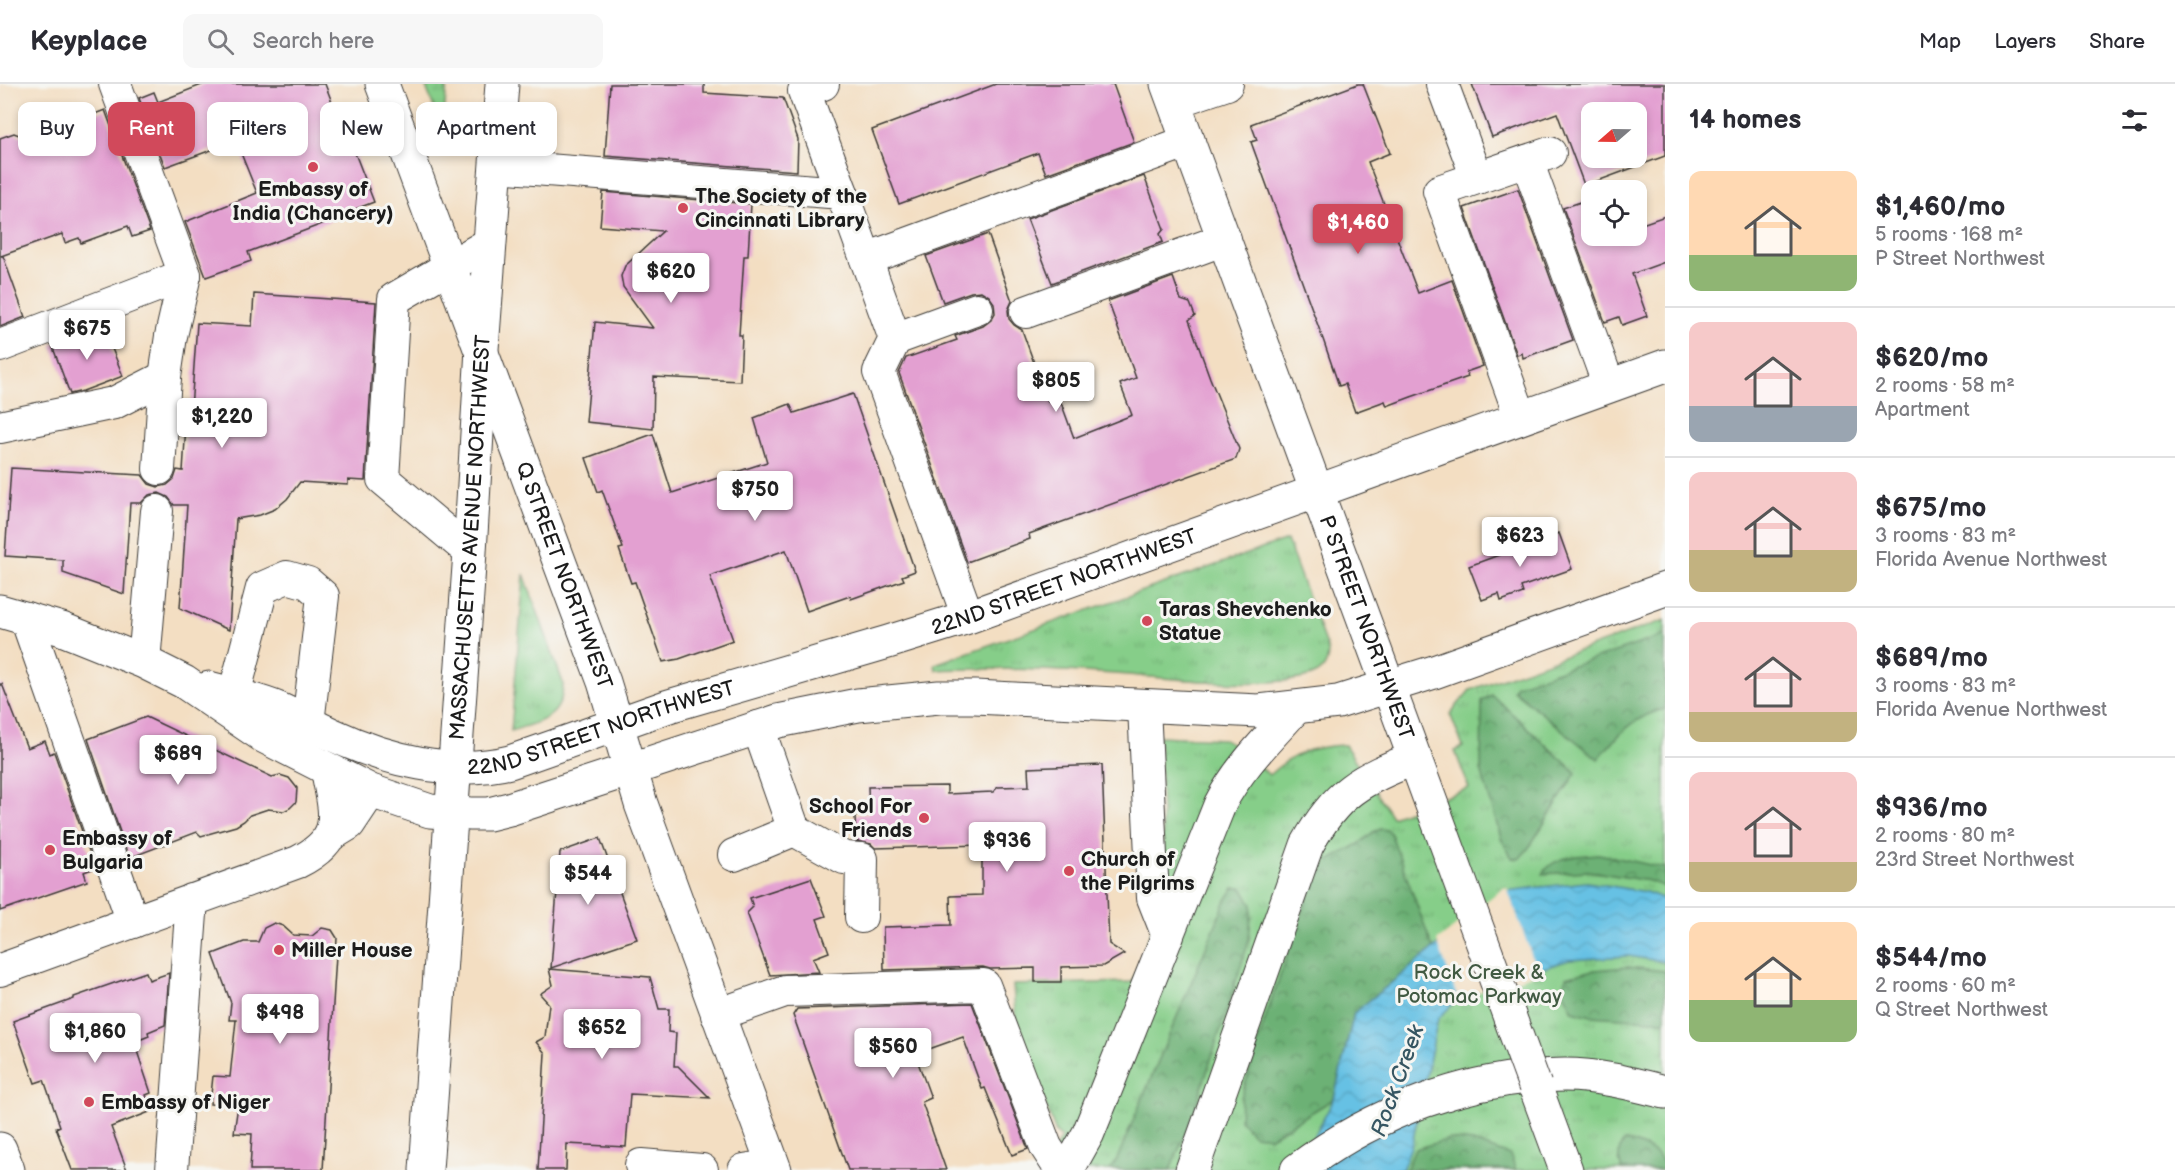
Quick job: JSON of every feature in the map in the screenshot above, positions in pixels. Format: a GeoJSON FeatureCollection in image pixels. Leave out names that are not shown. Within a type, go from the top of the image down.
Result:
{"type":"FeatureCollection","features":[{"type":"Feature","properties":{"kind":"main road","name":"Q STREET NORTHWEST"},"geometry":{"type":"LineString","coordinates":[[382,84],[604,682],[630,769],[717,1015],[764,1168]]}},
{"type":"Feature","properties":{"kind":"main road","name":"MASSACHUSETTS AVENUE NORTHWEST"},"geometry":{"type":"LineString","coordinates":[[426,1170],[502,84]]}},
{"type":"Feature","properties":{"kind":"main road","name":"P STREET NORTHWEST"},"geometry":{"type":"LineString","coordinates":[[1171,93],[1566,1170]]}},
{"type":"Feature","properties":{"kind":"main road","name":"22ND STREET NORTHWEST"},"geometry":{"type":"LineString","coordinates":[[184,682],[278,708],[334,736],[390,755],[431,766],[454,769],[493,766],[717,691],[833,659],[968,617],[1665,366]]}},
{"type":"Feature","properties":{"kind":"main road"},"geometry":{"type":"LineString","coordinates":[[13,614],[87,639],[144,662],[184,682],[264,737],[371,791],[430,811],[451,814],[489,814],[758,727],[846,707],[939,697],[1259,711],[1338,702],[1389,687],[1665,589]]}},
{"type":"Feature","properties":{"kind":"main road"},"geometry":{"type":"LineString","coordinates":[[833,659],[846,707]]}},
{"type":"Feature","properties":{"kind":"main road"},"geometry":{"type":"LineString","coordinates":[[1192,1170],[1307,845],[1329,810],[1356,786],[1370,777],[1414,758]]}},
{"type":"Feature","properties":{"kind":"main road"},"geometry":{"type":"LineString","coordinates":[[1297,1170],[1364,1126],[1448,1094],[1506,1080],[1568,1075],[1633,1084],[1665,1092]]}},
{"type":"Feature","properties":{"kind":"main road"},"geometry":{"type":"LineString","coordinates":[[0,1149],[8,1170]]}},
{"type":"Feature","properties":{"kind":"street"},"geometry":{"type":"LineString","coordinates":[[114,84],[185,276],[171,336],[165,378],[159,469]]}},
{"type":"Feature","properties":{"kind":"street"},"geometry":{"type":"LineString","coordinates":[[823,84],[804,91],[895,339]]}},
{"type":"Feature","properties":{"kind":"street"},"geometry":{"type":"LineString","coordinates":[[1171,93],[1227,84]]}},
{"type":"Feature","properties":{"kind":"street"},"geometry":{"type":"LineString","coordinates":[[1442,84],[1477,178]]}},
{"type":"Feature","properties":{"kind":"street"},"geometry":{"type":"LineString","coordinates":[[866,259],[1189,141]]}},
{"type":"Feature","properties":{"kind":"street"},"geometry":{"type":"LineString","coordinates":[[1521,418],[1429,195],[1539,157],[1609,386]]}},
{"type":"Feature","properties":{"kind":"street"},"geometry":{"type":"LineString","coordinates":[[496,166],[842,193]]}},
{"type":"Feature","properties":{"kind":"street"},"geometry":{"type":"LineString","coordinates":[[1026,312],[1225,240]]}},
{"type":"Feature","properties":{"kind":"street"},"geometry":{"type":"LineString","coordinates":[[470,552],[383,479],[394,299],[490,243]]}},
{"type":"Feature","properties":{"kind":"street"},"geometry":{"type":"LineString","coordinates":[[0,346],[185,276]]}},
{"type":"Feature","properties":{"kind":"street"},"geometry":{"type":"LineString","coordinates":[[968,617],[879,372],[895,339],[977,309]]}},
{"type":"Feature","properties":{"kind":"street"},"geometry":{"type":"LineString","coordinates":[[0,427],[114,402],[165,378]]}},
{"type":"Feature","properties":{"kind":"street"},"geometry":{"type":"LineString","coordinates":[[144,662],[157,511]]}},
{"type":"Feature","properties":{"kind":"street"},"geometry":{"type":"LineString","coordinates":[[234,695],[262,588],[287,577],[308,583],[323,596],[308,723]]}},
{"type":"Feature","properties":{"kind":"street"},"geometry":{"type":"LineString","coordinates":[[13,614],[133,922]]}},
{"type":"Feature","properties":{"kind":"street"},"geometry":{"type":"LineString","coordinates":[[1144,706],[1153,898],[1168,936]]}},
{"type":"Feature","properties":{"kind":"street"},"geometry":{"type":"LineString","coordinates":[[1068,1170],[1088,1134],[1220,804],[1230,785],[1296,708]]}},
{"type":"Feature","properties":{"kind":"street"},"geometry":{"type":"LineString","coordinates":[[758,727],[794,830],[844,858],[862,859],[861,917]]}},
{"type":"Feature","properties":{"kind":"street"},"geometry":{"type":"LineString","coordinates":[[327,770],[336,818],[331,835]]}},
{"type":"Feature","properties":{"kind":"street"},"geometry":{"type":"LineString","coordinates":[[0,970],[298,862],[315,852],[331,835],[348,824],[371,791]]}},
{"type":"Feature","properties":{"kind":"street"},"geometry":{"type":"LineString","coordinates":[[734,855],[794,830]]}},
{"type":"Feature","properties":{"kind":"street"},"geometry":{"type":"LineString","coordinates":[[172,1170],[192,900]]}},
{"type":"Feature","properties":{"kind":"street"},"geometry":{"type":"LineString","coordinates":[[717,1015],[785,991],[984,984],[1046,1147],[1061,1170]]}},
{"type":"Feature","properties":{"kind":"street"},"geometry":{"type":"LineString","coordinates":[[641,1166],[702,1170]]}},
{"type":"Feature","properties":{"kind":"green space"},"geometry":{"type":"Polygon","coordinates":[[[425,84],[447,84],[445,102],[432,102],[425,84]]]}},
{"type":"Feature","properties":{"kind":"green space"},"geometry":{"type":"Polygon","coordinates":[[[1287,540],[1328,651],[1324,668],[1312,676],[1284,681],[1242,683],[1048,670],[936,670],[935,664],[1287,540]]]}},
{"type":"Feature","properties":{"kind":"green space"},"geometry":{"type":"Polygon","coordinates":[[[524,574],[563,683],[559,705],[554,712],[540,721],[511,731],[524,574]]]}},
{"type":"Feature","properties":{"kind":"green space","name":"Rock Creek & Potomac Parkway"},"geometry":{"type":"Polygon","coordinates":[[[1665,620],[1665,1170],[1044,1170],[1061,1137],[1056,1133],[1016,1024],[1013,985],[1132,982],[1165,894],[1159,736],[1224,739],[1242,749],[1269,775],[1286,761],[1304,752],[1345,745],[1392,817],[1469,788],[1455,751],[1463,747],[1450,714],[1470,690],[1665,620]]]}},
{"type":"Feature","properties":{"kind":"green space"},"geometry":{"type":"Polygon","coordinates":[[[1665,635],[1665,709],[1636,721],[1598,759],[1513,690],[1516,685],[1665,635]]]}},
{"type":"Feature","properties":{"kind":"green space"},"geometry":{"type":"Polygon","coordinates":[[[1492,695],[1576,773],[1528,849],[1519,859],[1512,858],[1501,838],[1481,770],[1482,700],[1492,695]]]}},
{"type":"Feature","properties":{"kind":"green space"},"geometry":{"type":"Polygon","coordinates":[[[1381,829],[1391,834],[1433,949],[1354,1013],[1334,1099],[1271,1137],[1254,1135],[1240,1120],[1241,1098],[1268,1010],[1319,866],[1381,829]]]}},
{"type":"Feature","properties":{"kind":"green space"},"geometry":{"type":"Polygon","coordinates":[[[1599,854],[1665,868],[1665,887],[1649,881],[1588,871],[1543,874],[1553,863],[1560,860],[1599,854]]]}},
{"type":"Feature","properties":{"kind":"green space"},"geometry":{"type":"Polygon","coordinates":[[[1234,888],[1242,888],[1252,905],[1249,940],[1193,1116],[1170,1170],[1110,1170],[1117,1159],[1226,900],[1234,888]]]}},
{"type":"Feature","properties":{"kind":"green space"},"geometry":{"type":"Polygon","coordinates":[[[1628,967],[1665,971],[1665,1021],[1591,1016],[1573,1011],[1563,990],[1566,977],[1594,970],[1628,967]]]}},
{"type":"Feature","properties":{"kind":"green space"},"geometry":{"type":"Polygon","coordinates":[[[1449,1139],[1473,1142],[1510,1155],[1516,1170],[1406,1170],[1415,1149],[1449,1139]]]}},
{"type":"Feature","properties":{"kind":"green space"},"geometry":{"type":"Polygon","coordinates":[[[1624,1141],[1656,1154],[1664,1164],[1665,1170],[1622,1170],[1619,1155],[1624,1141]]]}},
{"type":"Feature","properties":{"kind":"water","name":"Rock Creek"},"geometry":{"type":"Polygon","coordinates":[[[1587,882],[1646,892],[1665,899],[1665,962],[1628,956],[1569,960],[1464,993],[1438,1019],[1412,1144],[1402,1170],[1296,1170],[1334,1099],[1354,1013],[1505,891],[1587,882]]]}},
{"type":"Feature","properties":{"kind":"pier"},"geometry":{"type":"Polygon","coordinates":[[[1503,888],[1507,888],[1538,973],[1466,996],[1459,1002],[1437,941],[1503,888]]]}},
{"type":"Feature","properties":{"kind":"building"},"geometry":{"type":"Polygon","coordinates":[[[204,84],[325,84],[332,102],[320,102],[320,156],[356,156],[374,202],[248,252],[251,261],[206,277],[185,222],[257,193],[242,156],[308,156],[308,102],[207,102],[207,152],[165,167],[161,156],[195,156],[195,102],[158,102],[204,84]]]}},
{"type":"Feature","properties":{"kind":"building"},"geometry":{"type":"Polygon","coordinates":[[[610,84],[704,84],[704,93],[783,98],[798,139],[797,171],[605,156],[610,84]]]}},
{"type":"Feature","properties":{"kind":"building"},"geometry":{"type":"Polygon","coordinates":[[[996,84],[1113,84],[1134,142],[1046,174],[1038,153],[899,204],[872,130],[996,84]]]}},
{"type":"Feature","properties":{"kind":"building"},"geometry":{"type":"Polygon","coordinates":[[[1363,84],[1390,153],[1368,162],[1418,293],[1452,280],[1483,366],[1466,372],[1468,377],[1387,406],[1385,401],[1355,412],[1345,384],[1339,386],[1251,142],[1257,140],[1251,124],[1363,84]]]}},
{"type":"Feature","properties":{"kind":"building"},"geometry":{"type":"Polygon","coordinates":[[[1472,84],[1665,84],[1665,156],[1647,163],[1647,102],[1581,102],[1581,168],[1633,168],[1600,180],[1582,180],[1557,113],[1492,137],[1472,84]]]}},
{"type":"Feature","properties":{"kind":"building"},"geometry":{"type":"Polygon","coordinates":[[[154,92],[158,102],[141,102],[139,98],[154,92]]]}},
{"type":"Feature","properties":{"kind":"building"},"geometry":{"type":"Polygon","coordinates":[[[105,110],[108,118],[108,156],[122,156],[150,231],[132,237],[128,226],[81,243],[79,238],[65,243],[62,234],[1,256],[3,256],[25,317],[0,327],[0,138],[14,133],[18,135],[18,156],[96,156],[96,113],[105,110]]]}},
{"type":"Feature","properties":{"kind":"building"},"geometry":{"type":"Polygon","coordinates":[[[1144,176],[1164,229],[1160,234],[1163,242],[1052,283],[1027,219],[1144,176]]]}},
{"type":"Feature","properties":{"kind":"building"},"geometry":{"type":"Polygon","coordinates":[[[1518,189],[1573,340],[1523,358],[1522,353],[1517,355],[1464,208],[1518,189]]]}},
{"type":"Feature","properties":{"kind":"building"},"geometry":{"type":"Polygon","coordinates":[[[603,192],[751,204],[748,256],[744,256],[739,335],[742,335],[740,381],[654,377],[653,429],[586,422],[595,322],[653,328],[623,287],[621,276],[625,266],[663,231],[600,226],[603,192]]]}},
{"type":"Feature","properties":{"kind":"building"},"geometry":{"type":"Polygon","coordinates":[[[1581,202],[1581,246],[1647,246],[1647,222],[1665,216],[1665,262],[1632,274],[1647,316],[1622,325],[1619,317],[1605,322],[1563,208],[1581,202]]]}},
{"type":"Feature","properties":{"kind":"building"},"geometry":{"type":"Polygon","coordinates":[[[988,234],[1012,301],[1008,310],[1009,319],[1022,330],[1048,401],[1059,397],[1074,438],[1132,415],[1120,384],[1136,378],[1108,301],[1173,277],[1181,300],[1190,303],[1195,316],[1189,320],[1239,449],[1236,459],[1029,534],[1030,539],[967,562],[899,373],[906,358],[957,340],[955,336],[983,326],[991,320],[995,313],[994,303],[981,291],[971,292],[943,302],[926,256],[988,234]]]}},
{"type":"Feature","properties":{"kind":"building"},"geometry":{"type":"Polygon","coordinates":[[[254,294],[376,302],[365,481],[348,480],[348,485],[300,482],[287,499],[275,509],[260,515],[236,519],[229,630],[180,608],[187,505],[174,505],[168,497],[159,493],[149,495],[141,503],[130,503],[124,594],[63,573],[63,560],[5,556],[11,468],[142,475],[149,484],[158,487],[167,485],[174,479],[177,470],[183,471],[187,409],[191,409],[197,323],[252,326],[254,294]]]}},
{"type":"Feature","properties":{"kind":"building"},"geometry":{"type":"Polygon","coordinates":[[[103,326],[123,376],[70,394],[52,345],[103,326]]]}},
{"type":"Feature","properties":{"kind":"building"},"geometry":{"type":"Polygon","coordinates":[[[853,394],[915,571],[902,576],[904,580],[851,599],[850,596],[807,611],[786,550],[710,576],[733,640],[679,659],[663,662],[635,582],[631,583],[619,549],[623,548],[602,490],[598,492],[586,458],[653,434],[672,493],[767,462],[754,418],[790,404],[794,413],[853,394]]]}},
{"type":"Feature","properties":{"kind":"building"},"geometry":{"type":"Polygon","coordinates":[[[1559,533],[1572,569],[1521,587],[1523,593],[1501,601],[1499,594],[1482,600],[1469,566],[1559,533]]]}},
{"type":"Feature","properties":{"kind":"building"},"geometry":{"type":"Polygon","coordinates":[[[0,684],[2,684],[27,748],[45,741],[50,754],[54,752],[95,868],[84,872],[87,881],[0,911],[0,684]]]}},
{"type":"Feature","properties":{"kind":"building"},"geometry":{"type":"Polygon","coordinates":[[[146,717],[272,777],[280,775],[289,778],[297,788],[296,802],[284,811],[268,809],[250,815],[236,826],[201,836],[197,832],[129,858],[88,739],[146,717]]]}},
{"type":"Feature","properties":{"kind":"building","name":"Church of the Pilgrims"},"geometry":{"type":"Polygon","coordinates":[[[1102,765],[1109,944],[1124,954],[1103,966],[1061,967],[1061,982],[1035,982],[1035,968],[884,970],[883,927],[951,925],[950,896],[982,895],[982,845],[875,848],[871,844],[856,841],[855,815],[869,814],[868,787],[947,786],[947,794],[993,792],[998,787],[1029,786],[1028,768],[1102,765]]]}},
{"type":"Feature","properties":{"kind":"building"},"geometry":{"type":"Polygon","coordinates":[[[600,838],[637,939],[551,968],[560,852],[600,838]]]}},
{"type":"Feature","properties":{"kind":"building"},"geometry":{"type":"Polygon","coordinates":[[[811,878],[826,916],[817,919],[829,952],[813,958],[819,972],[770,975],[747,913],[753,907],[750,898],[811,878]]]}},
{"type":"Feature","properties":{"kind":"building"},"geometry":{"type":"Polygon","coordinates":[[[274,923],[283,926],[293,935],[312,936],[322,928],[332,930],[337,938],[323,1170],[250,1170],[252,1134],[234,1133],[238,1105],[210,1104],[213,1076],[230,1077],[236,1020],[229,1020],[231,1003],[213,954],[244,942],[258,942],[264,928],[274,923]]]}},
{"type":"Feature","properties":{"kind":"building"},"geometry":{"type":"Polygon","coordinates":[[[549,969],[650,977],[659,1009],[669,1009],[668,1032],[676,1033],[674,1066],[678,1066],[710,1098],[630,1094],[626,1147],[567,1144],[566,1170],[538,1170],[545,1053],[536,1042],[545,1037],[549,1004],[540,994],[553,985],[549,969]]]}},
{"type":"Feature","properties":{"kind":"building"},"geometry":{"type":"Polygon","coordinates":[[[146,972],[149,980],[169,973],[165,1025],[148,1032],[149,1036],[134,1042],[151,1093],[146,1095],[152,1111],[111,1127],[127,1170],[72,1170],[56,1128],[60,1126],[44,1080],[35,1083],[13,1021],[146,972]]]}},
{"type":"Feature","properties":{"kind":"building"},"geometry":{"type":"Polygon","coordinates":[[[972,1003],[1028,1149],[1012,1155],[985,1088],[982,1089],[963,1037],[915,1054],[931,1098],[922,1102],[946,1170],[848,1170],[793,1015],[797,1009],[972,1003]]]}},
{"type":"Feature","properties":{"kind":"place","name":"Embassy of India (Chancery)"},"geometry":{"type":"Point","coordinates":[313,167]}},
{"type":"Feature","properties":{"kind":"place","name":"The Society of the Cincinnati Library"},"geometry":{"type":"Point","coordinates":[683,208]}},
{"type":"Feature","properties":{"kind":"place","name":"Taras Shevchenko Statue"},"geometry":{"type":"Point","coordinates":[1147,621]}},
{"type":"Feature","properties":{"kind":"place","name":"School For Friends"},"geometry":{"type":"Point","coordinates":[924,818]}},
{"type":"Feature","properties":{"kind":"place","name":"Embassy of Bulgaria"},"geometry":{"type":"Point","coordinates":[50,850]}},
{"type":"Feature","properties":{"kind":"place","name":"Church of the Pilgrims"},"geometry":{"type":"Point","coordinates":[1069,871]}},
{"type":"Feature","properties":{"kind":"place","name":"Miller House"},"geometry":{"type":"Point","coordinates":[279,950]}},
{"type":"Feature","properties":{"kind":"place","name":"Embassy of Niger"},"geometry":{"type":"Point","coordinates":[89,1102]}}]}
